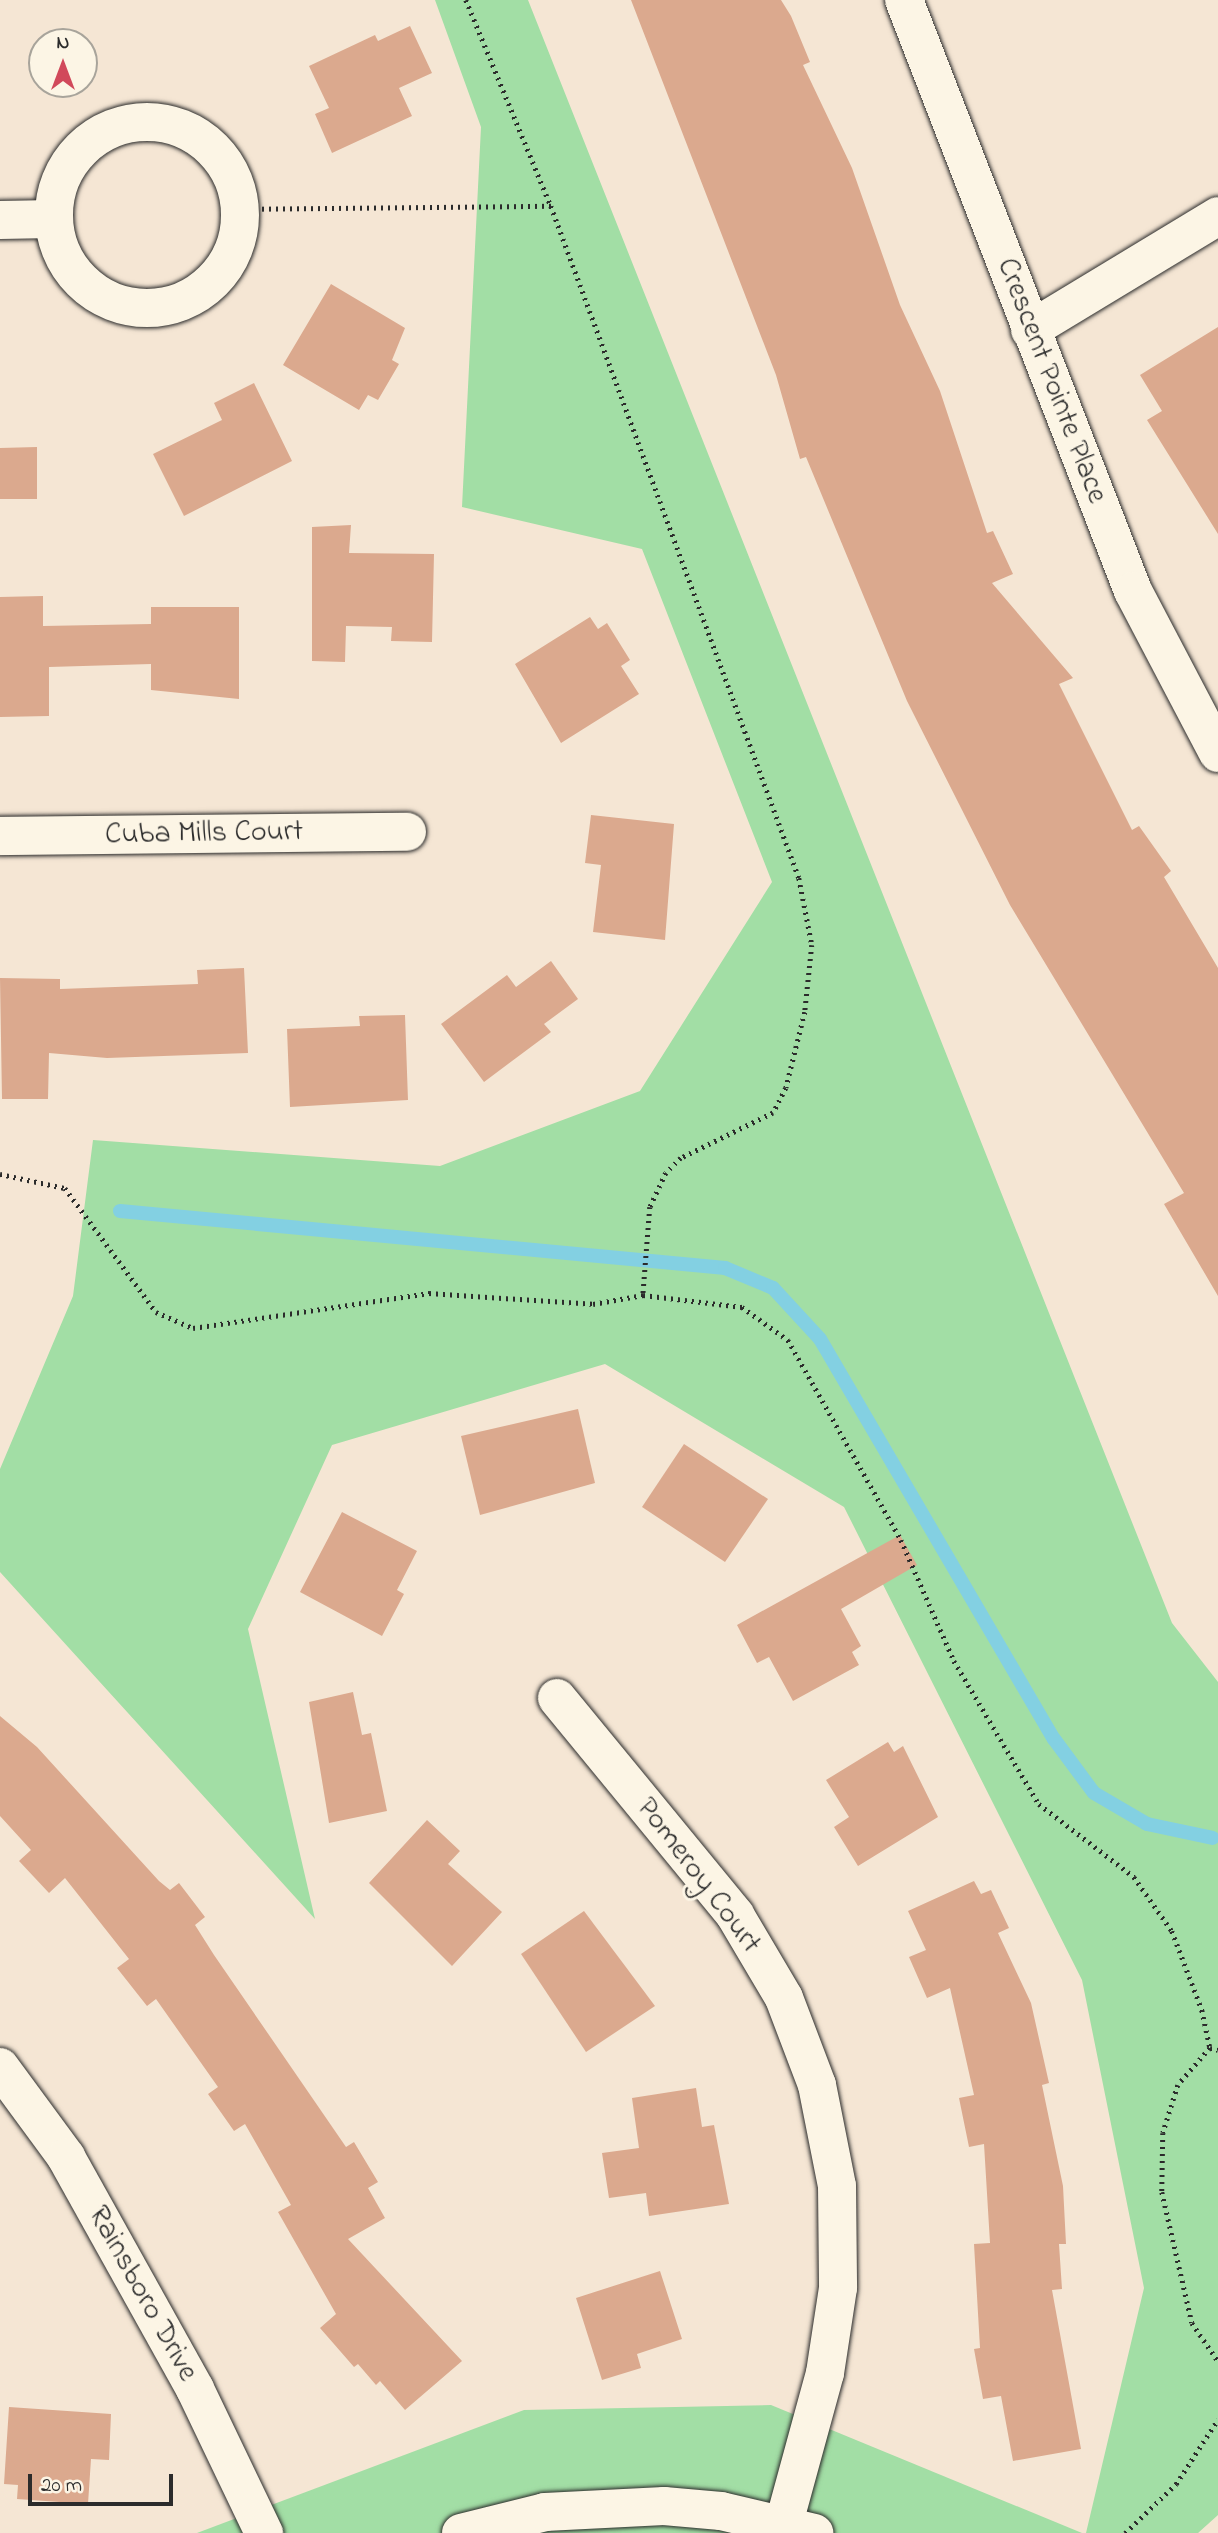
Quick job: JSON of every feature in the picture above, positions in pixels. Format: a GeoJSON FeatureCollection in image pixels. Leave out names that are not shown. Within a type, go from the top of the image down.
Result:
{"type":"FeatureCollection","features":[{"type":"Feature","properties":{"kind":"street","name":"Crescent Pointe Place"},"geometry":{"type":"LineString","coordinates":[[904,0],[1133,590],[1218,753]]}},
{"type":"Feature","properties":{"kind":"street"},"geometry":{"type":"LineString","coordinates":[[158,122],[198,138],[234,178],[241,209],[227,266],[190,298],[152,309],[122,306],[95,294],[73,274],[58,248],[52,219],[57,187],[72,158],[96,136],[126,124],[158,122]]}},
{"type":"Feature","properties":{"kind":"street"},"geometry":{"type":"LineString","coordinates":[[1030,330],[1218,216]]}},
{"type":"Feature","properties":{"kind":"street"},"geometry":{"type":"LineString","coordinates":[[0,220],[52,219]]}},
{"type":"Feature","properties":{"kind":"street","name":"Cuba Mills Court"},"geometry":{"type":"LineString","coordinates":[[0,836],[407,832]]}},
{"type":"Feature","properties":{"kind":"street","name":"Pomeroy Court"},"geometry":{"type":"LineString","coordinates":[[557,1698],[736,1915],[784,1998],[817,2085],[837,2186],[838,2288],[799,2528]]}},
{"type":"Feature","properties":{"kind":"street","name":"Rainsboro Drive"},"geometry":{"type":"LineString","coordinates":[[0,2067],[66,2157],[195,2389],[264,2533]]}},
{"type":"Feature","properties":{"kind":"street"},"geometry":{"type":"LineString","coordinates":[[461,2533],[545,2512],[604,2506],[675,2507],[799,2528]]}},
{"type":"Feature","properties":{"kind":"path"},"geometry":{"type":"LineString","coordinates":[[466,0],[551,206],[799,878],[811,945],[805,1012],[786,1088],[773,1113],[681,1158],[666,1174],[646,1228],[641,1280],[643,1295]]}},
{"type":"Feature","properties":{"kind":"path"},"geometry":{"type":"LineString","coordinates":[[241,209],[551,206]]}},
{"type":"Feature","properties":{"kind":"path"},"geometry":{"type":"LineString","coordinates":[[0,1174],[65,1188],[156,1312],[193,1328],[429,1293],[593,1304],[643,1295],[742,1307],[788,1340],[901,1540],[954,1661],[1039,1804],[1134,1877],[1172,1931],[1202,2011],[1210,2048]]}},
{"type":"Feature","properties":{"kind":"path"},"geometry":{"type":"LineString","coordinates":[[1210,2048],[1218,2050]]}},
{"type":"Feature","properties":{"kind":"path"},"geometry":{"type":"LineString","coordinates":[[1210,2048],[1178,2085],[1163,2133],[1162,2192],[1192,2323],[1218,2361]]}},
{"type":"Feature","properties":{"kind":"path"},"geometry":{"type":"LineString","coordinates":[[1125,2533],[1176,2484],[1218,2419]]}},
{"type":"Feature","properties":{"kind":"green space"},"geometry":{"type":"Polygon","coordinates":[[[435,0],[528,0],[1172,1623],[1218,1682],[1218,2515],[1198,2533],[1086,2533],[1144,2288],[1082,1980],[844,1507],[605,1364],[332,1445],[248,1629],[315,1919],[0,1572],[0,1469],[73,1296],[93,1140],[440,1166],[640,1091],[772,882],[642,549],[462,507],[481,127],[435,0]]]}},
{"type":"Feature","properties":{"kind":"green space"},"geometry":{"type":"Polygon","coordinates":[[[771,2405],[1082,2533],[197,2533],[524,2410],[771,2405]]]}},
{"type":"Feature","properties":{"kind":"building"},"geometry":{"type":"Polygon","coordinates":[[[631,0],[781,0],[791,16],[810,62],[803,65],[852,168],[900,305],[940,391],[987,533],[993,531],[1013,574],[992,583],[1073,678],[1059,684],[1132,830],[1139,826],[1171,871],[1164,877],[1218,968],[1218,1296],[1164,1204],[1184,1193],[1010,905],[907,701],[806,457],[800,459],[776,375],[631,0]]]}},
{"type":"Feature","properties":{"kind":"building"},"geometry":{"type":"Polygon","coordinates":[[[410,26],[432,73],[399,88],[412,116],[332,153],[315,114],[329,108],[309,66],[375,35],[378,41],[410,26]]]}},
{"type":"Feature","properties":{"kind":"building"},"geometry":{"type":"Polygon","coordinates":[[[331,284],[405,328],[392,360],[399,364],[378,400],[368,395],[359,410],[283,365],[331,284]]]}},
{"type":"Feature","properties":{"kind":"building"},"geometry":{"type":"Polygon","coordinates":[[[1218,327],[1218,534],[1147,420],[1162,411],[1140,375],[1218,327]]]}},
{"type":"Feature","properties":{"kind":"building"},"geometry":{"type":"Polygon","coordinates":[[[254,383],[292,461],[184,516],[153,454],[222,420],[214,403],[254,383]]]}},
{"type":"Feature","properties":{"kind":"building"},"geometry":{"type":"Polygon","coordinates":[[[37,447],[37,499],[0,499],[0,448],[37,447]]]}},
{"type":"Feature","properties":{"kind":"building"},"geometry":{"type":"Polygon","coordinates":[[[351,525],[349,553],[434,554],[432,642],[391,641],[392,627],[346,626],[345,662],[312,661],[312,527],[351,525]]]}},
{"type":"Feature","properties":{"kind":"building"},"geometry":{"type":"Polygon","coordinates":[[[43,596],[43,626],[151,624],[151,607],[239,607],[239,699],[151,690],[151,664],[49,667],[49,716],[0,717],[0,597],[43,596]]]}},
{"type":"Feature","properties":{"kind":"building"},"geometry":{"type":"Polygon","coordinates":[[[590,617],[598,629],[607,623],[630,660],[621,666],[639,694],[561,743],[515,664],[590,617]]]}},
{"type":"Feature","properties":{"kind":"building"},"geometry":{"type":"Polygon","coordinates":[[[591,815],[674,824],[665,940],[593,932],[601,865],[585,863],[591,815]]]}},
{"type":"Feature","properties":{"kind":"building"},"geometry":{"type":"Polygon","coordinates":[[[551,961],[578,999],[544,1024],[551,1032],[484,1082],[441,1024],[507,975],[516,987],[551,961]]]}},
{"type":"Feature","properties":{"kind":"building"},"geometry":{"type":"Polygon","coordinates":[[[244,968],[248,1053],[107,1058],[49,1053],[48,1099],[2,1099],[0,978],[60,979],[60,989],[198,984],[197,970],[244,968]]]}},
{"type":"Feature","properties":{"kind":"building"},"geometry":{"type":"Polygon","coordinates":[[[405,1015],[408,1100],[290,1107],[287,1029],[360,1026],[359,1016],[405,1015]]]}},
{"type":"Feature","properties":{"kind":"building"},"geometry":{"type":"Polygon","coordinates":[[[578,1409],[595,1483],[480,1515],[461,1436],[578,1409]]]}},
{"type":"Feature","properties":{"kind":"building"},"geometry":{"type":"Polygon","coordinates":[[[684,1444],[768,1499],[725,1562],[642,1507],[684,1444]]]}},
{"type":"Feature","properties":{"kind":"building"},"geometry":{"type":"Polygon","coordinates":[[[342,1512],[417,1551],[397,1590],[404,1594],[382,1636],[300,1592],[342,1512]]]}},
{"type":"Feature","properties":{"kind":"building"},"geometry":{"type":"Polygon","coordinates":[[[900,1535],[917,1565],[841,1609],[861,1646],[852,1652],[859,1665],[793,1701],[769,1657],[757,1663],[737,1625],[900,1535]]]}},
{"type":"Feature","properties":{"kind":"building"},"geometry":{"type":"Polygon","coordinates":[[[353,1692],[362,1735],[371,1733],[387,1811],[329,1823],[309,1702],[353,1692]]]}},
{"type":"Feature","properties":{"kind":"building"},"geometry":{"type":"Polygon","coordinates":[[[0,1716],[37,1747],[159,1881],[170,1890],[179,1883],[205,1917],[195,1925],[214,1955],[346,2147],[354,2142],[378,2182],[368,2188],[385,2218],[348,2239],[462,2361],[405,2410],[380,2381],[376,2385],[358,2364],[354,2367],[320,2328],[336,2314],[278,2212],[291,2205],[245,2124],[234,2131],[208,2094],[218,2087],[156,1999],[147,2006],[117,1968],[129,1959],[65,1878],[49,1893],[19,1861],[31,1850],[0,1816],[0,1716]]]}},
{"type":"Feature","properties":{"kind":"building"},"geometry":{"type":"Polygon","coordinates":[[[888,1742],[894,1752],[903,1746],[938,1817],[858,1866],[834,1827],[849,1817],[826,1780],[888,1742]]]}},
{"type":"Feature","properties":{"kind":"building"},"geometry":{"type":"Polygon","coordinates":[[[427,1820],[460,1851],[448,1864],[502,1912],[452,1966],[369,1883],[427,1820]]]}},
{"type":"Feature","properties":{"kind":"building"},"geometry":{"type":"Polygon","coordinates":[[[974,1881],[981,1894],[991,1890],[1009,1928],[998,1933],[1031,2003],[1049,2083],[1042,2085],[1063,2186],[1066,2244],[1059,2244],[1062,2289],[1052,2290],[1081,2449],[1013,2461],[1001,2396],[983,2399],[974,2349],[980,2348],[974,2244],[990,2243],[984,2144],[969,2147],[959,2098],[974,2095],[950,1988],[927,1998],[909,1957],[926,1950],[908,1911],[974,1881]]]}},
{"type":"Feature","properties":{"kind":"building"},"geometry":{"type":"Polygon","coordinates":[[[584,1911],[655,2006],[586,2052],[521,1954],[584,1911]]]}},
{"type":"Feature","properties":{"kind":"building"},"geometry":{"type":"Polygon","coordinates":[[[696,2088],[702,2127],[714,2125],[729,2204],[649,2216],[646,2193],[609,2198],[602,2153],[639,2148],[632,2098],[696,2088]]]}},
{"type":"Feature","properties":{"kind":"building"},"geometry":{"type":"Polygon","coordinates":[[[660,2271],[682,2339],[637,2354],[641,2368],[602,2380],[576,2298],[660,2271]]]}},
{"type":"Feature","properties":{"kind":"building"},"geometry":{"type":"Polygon","coordinates":[[[9,2407],[111,2414],[109,2460],[91,2459],[88,2504],[17,2499],[18,2485],[4,2484],[9,2407]]]}},
{"type":"Feature","properties":{"kind":"waterway"},"geometry":{"type":"LineString","coordinates":[[120,1211],[725,1268],[773,1288],[820,1339],[1054,1739],[1094,1793],[1147,1824],[1213,1838]]}}]}
